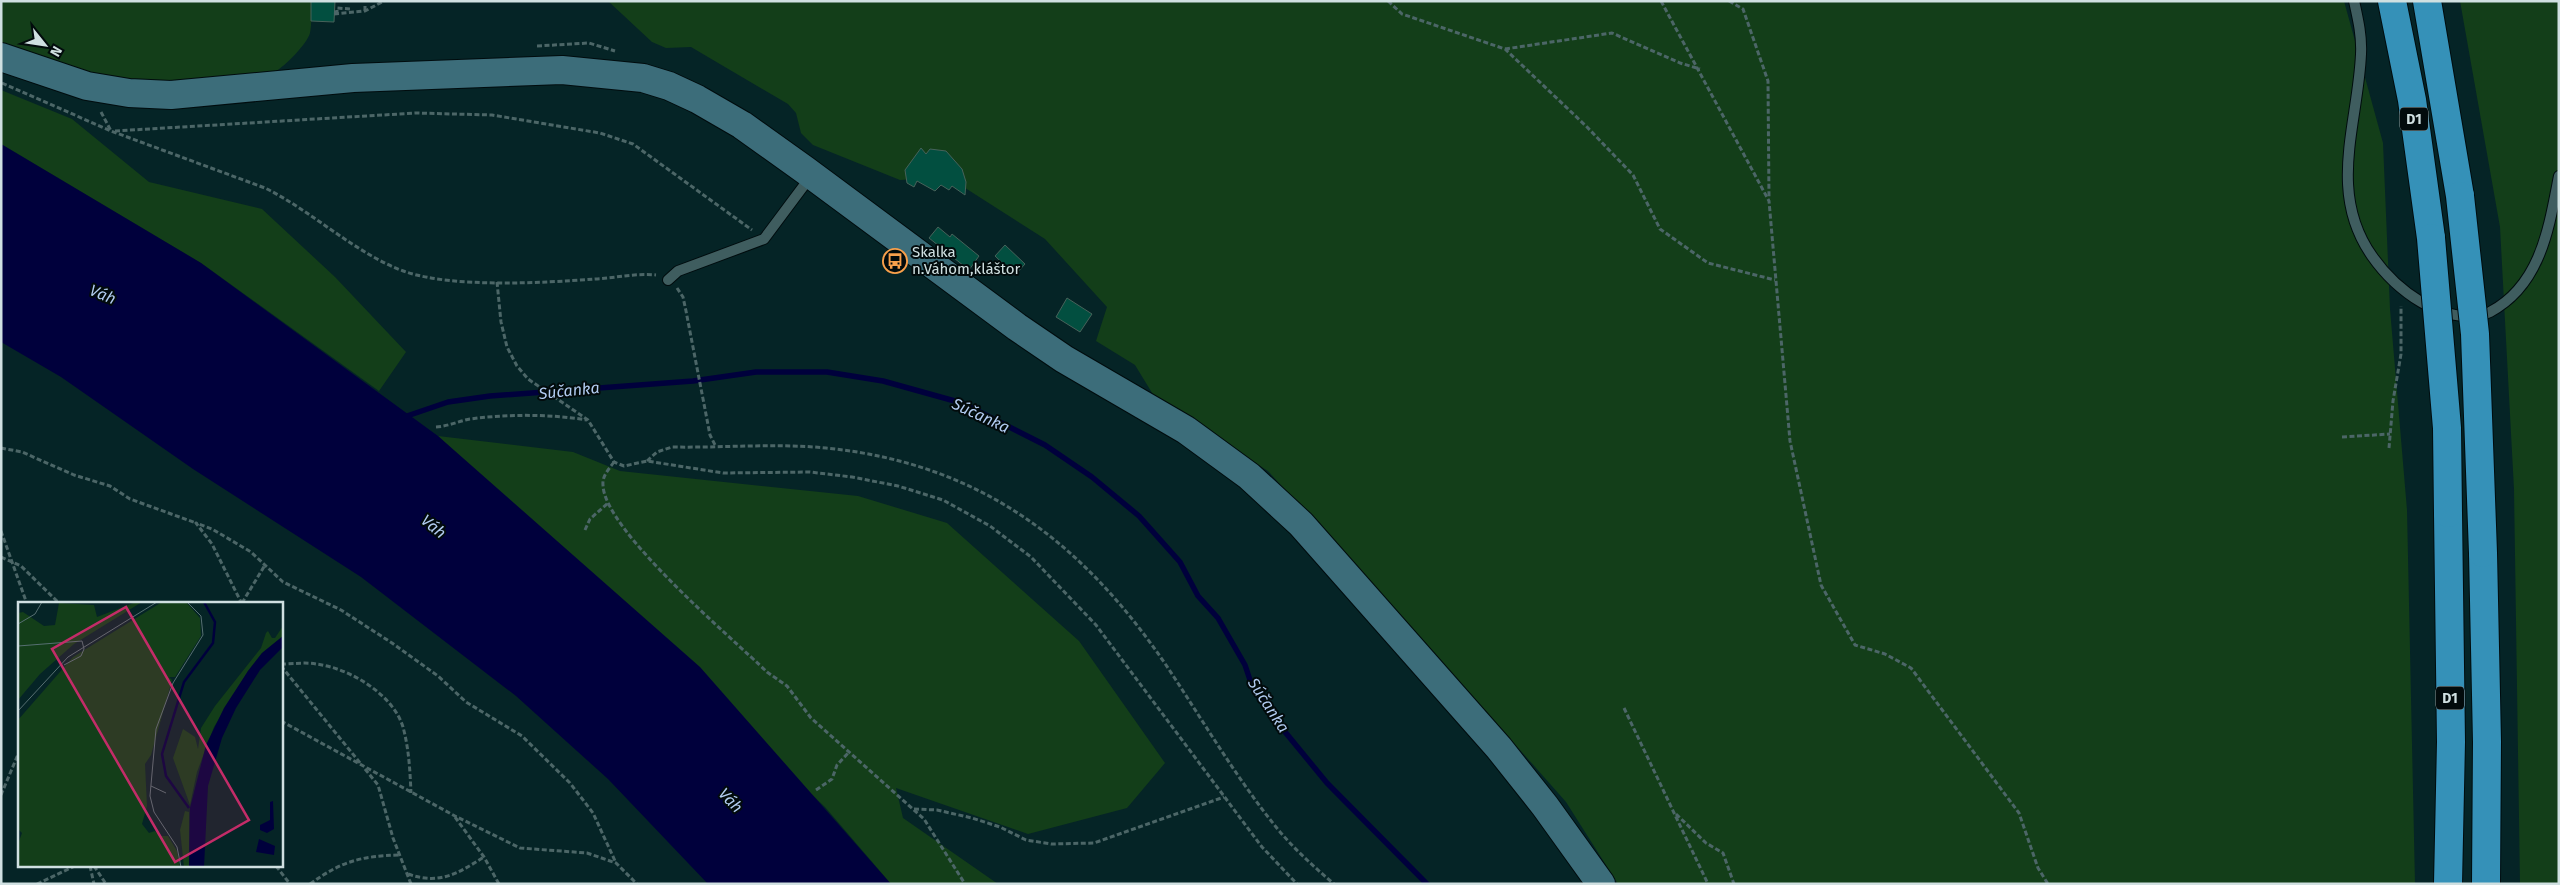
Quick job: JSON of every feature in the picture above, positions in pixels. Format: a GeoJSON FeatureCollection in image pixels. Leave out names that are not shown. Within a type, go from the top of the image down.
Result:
{"type":"FeatureCollection","features":[{"type":"Feature","properties":{"kind":"highway","name":"D1"},"geometry":{"type":"LineString","coordinates":[[2392,1],[2412,100],[2431,238],[2447,428],[2451,742],[2448,884]]}},
{"type":"Feature","properties":{"kind":"highway","name":"D1"},"geometry":{"type":"LineString","coordinates":[[2427,1],[2460,196],[2475,334],[2484,553],[2487,742],[2486,884]]}},
{"type":"Feature","properties":{"kind":"main road"},"geometry":{"type":"LineString","coordinates":[[1,58],[87,86],[129,93],[171,95],[353,78],[562,70],[621,74],[669,86],[697,99],[742,125],[1033,338],[1064,359],[1186,430],[1249,476],[1301,524],[1499,748],[1545,806],[1601,884]]}},
{"type":"Feature","properties":{"kind":"lane"},"geometry":{"type":"LineString","coordinates":[[2354,1],[2360,28],[2361,53],[2351,122],[2348,197],[2352,221],[2363,243],[2380,267],[2401,290],[2428,307],[2458,316],[2484,315],[2504,305],[2521,287],[2534,268],[2549,230],[2559,176]]}},
{"type":"Feature","properties":{"kind":"lane"},"geometry":{"type":"LineString","coordinates":[[668,280],[678,271],[764,239],[812,176]]}},
{"type":"Feature","properties":{"kind":"path"},"geometry":{"type":"LineString","coordinates":[[351,8],[337,8],[337,12],[334,13],[365,11],[384,1]]}},
{"type":"Feature","properties":{"kind":"path"},"geometry":{"type":"LineString","coordinates":[[1388,1],[1402,14],[1505,49],[1587,126],[1633,175],[1660,229],[1708,263],[1775,280]]}},
{"type":"Feature","properties":{"kind":"path"},"geometry":{"type":"LineString","coordinates":[[1661,1],[1700,69],[1769,201]]}},
{"type":"Feature","properties":{"kind":"path"},"geometry":{"type":"LineString","coordinates":[[1729,1],[1743,9],[1768,81],[1769,201],[1790,442],[1822,585],[1855,645],[1885,654],[1911,668],[2018,813],[2038,868],[2048,884]]}},
{"type":"Feature","properties":{"kind":"path"},"geometry":{"type":"LineString","coordinates":[[365,6],[365,11]]}},
{"type":"Feature","properties":{"kind":"path"},"geometry":{"type":"LineString","coordinates":[[1505,49],[1612,32],[1680,63],[1700,69]]}},
{"type":"Feature","properties":{"kind":"path"},"geometry":{"type":"LineString","coordinates":[[1,83],[111,131],[265,188],[284,197],[380,261],[405,271],[431,278],[497,282],[594,279],[647,274],[658,275],[668,280],[683,297],[710,435],[716,447]]}},
{"type":"Feature","properties":{"kind":"path"},"geometry":{"type":"LineString","coordinates":[[111,131],[424,113],[492,115],[600,133],[633,144],[764,239]]}},
{"type":"Feature","properties":{"kind":"path"},"geometry":{"type":"LineString","coordinates":[[497,282],[500,322],[507,347],[517,366],[528,379],[588,420],[614,462],[624,466],[647,461],[723,474],[810,472],[861,479],[898,486],[944,500],[990,526],[1031,557],[1096,625],[1172,724],[1262,847],[1297,884]]}},
{"type":"Feature","properties":{"kind":"path"},"geometry":{"type":"LineString","coordinates":[[2389,448],[2393,401],[2401,354],[2401,290]]}},
{"type":"Feature","properties":{"kind":"path"},"geometry":{"type":"LineString","coordinates":[[436,426],[453,425],[469,419],[542,415],[588,420]]}},
{"type":"Feature","properties":{"kind":"path"},"geometry":{"type":"LineString","coordinates":[[2342,437],[2390,434]]}},
{"type":"Feature","properties":{"kind":"path"},"geometry":{"type":"LineString","coordinates":[[647,461],[657,452],[672,447],[791,446],[888,457],[922,466],[958,480],[1008,505],[1058,544],[1100,583],[1134,621],[1215,742],[1276,828],[1299,854],[1334,884]]}},
{"type":"Feature","properties":{"kind":"path"},"geometry":{"type":"LineString","coordinates":[[1,448],[22,452],[74,475],[110,486],[130,499],[212,529],[251,552],[283,582],[341,610],[392,643],[438,676],[466,702],[528,740],[570,784],[594,813],[616,863],[637,884]]}},
{"type":"Feature","properties":{"kind":"path"},"geometry":{"type":"LineString","coordinates":[[614,462],[604,477],[602,484],[608,503],[615,518],[644,555],[767,672],[787,686],[811,718],[924,819],[965,884]]}},
{"type":"Feature","properties":{"kind":"path"},"geometry":{"type":"LineString","coordinates":[[585,530],[590,519],[608,503]]}},
{"type":"Feature","properties":{"kind":"path"},"geometry":{"type":"LineString","coordinates":[[196,523],[212,544],[241,602]]}},
{"type":"Feature","properties":{"kind":"path"},"geometry":{"type":"LineString","coordinates":[[1,531],[26,602]]}},
{"type":"Feature","properties":{"kind":"path"},"geometry":{"type":"LineString","coordinates":[[2,556],[30,573],[58,602]]}},
{"type":"Feature","properties":{"kind":"path"},"geometry":{"type":"LineString","coordinates":[[243,602],[265,565]]}},
{"type":"Feature","properties":{"kind":"path"},"geometry":{"type":"LineString","coordinates":[[282,665],[316,664],[349,673],[390,703],[403,726],[409,754],[411,793]]}},
{"type":"Feature","properties":{"kind":"path"},"geometry":{"type":"LineString","coordinates":[[282,666],[378,785],[411,884]]}},
{"type":"Feature","properties":{"kind":"path"},"geometry":{"type":"LineString","coordinates":[[1624,708],[1708,884]]}},
{"type":"Feature","properties":{"kind":"path"},"geometry":{"type":"LineString","coordinates":[[282,722],[411,793],[520,848],[587,853],[616,863]]}},
{"type":"Feature","properties":{"kind":"path"},"geometry":{"type":"LineString","coordinates":[[816,790],[832,779],[837,765],[849,752]]}},
{"type":"Feature","properties":{"kind":"path"},"geometry":{"type":"LineString","coordinates":[[1,795],[18,754]]}},
{"type":"Feature","properties":{"kind":"path"},"geometry":{"type":"LineString","coordinates":[[913,809],[937,810],[972,818],[1000,827],[1026,840],[1051,844],[1094,843],[1224,797]]}},
{"type":"Feature","properties":{"kind":"path"},"geometry":{"type":"LineString","coordinates":[[1674,812],[1706,844],[1723,854],[1734,884]]}},
{"type":"Feature","properties":{"kind":"path"},"geometry":{"type":"LineString","coordinates":[[455,816],[484,857],[499,884]]}},
{"type":"Feature","properties":{"kind":"path"},"geometry":{"type":"LineString","coordinates":[[310,884],[330,870],[366,856],[400,855]]}},
{"type":"Feature","properties":{"kind":"path"},"geometry":{"type":"LineString","coordinates":[[407,874],[423,879],[444,878],[462,871],[484,857]]}},
{"type":"Feature","properties":{"kind":"path"},"geometry":{"type":"LineString","coordinates":[[37,884],[47,882],[71,868]]}},
{"type":"Feature","properties":{"kind":"path"},"geometry":{"type":"LineString","coordinates":[[90,868],[94,884]]}},
{"type":"Feature","properties":{"kind":"path"},"geometry":{"type":"LineString","coordinates":[[95,868],[106,884]]}},
{"type":"Feature","properties":{"kind":"path"},"geometry":{"type":"LineString","coordinates":[[278,868],[290,884]]}},
{"type":"Feature","properties":{"kind":"green space"},"geometry":{"type":"Polygon","coordinates":[[[1,1],[311,1],[311,25],[310,33],[305,43],[290,60],[275,72],[191,85],[91,81],[1,44],[1,1]]]}},
{"type":"Feature","properties":{"kind":"green space"},"geometry":{"type":"Polygon","coordinates":[[[608,1],[2344,1],[2383,143],[2390,309],[2407,510],[2415,884],[1618,884],[1566,802],[1424,641],[1268,471],[1157,401],[1135,365],[1096,341],[1107,307],[1045,239],[948,177],[900,180],[813,145],[801,133],[796,113],[788,104],[691,47],[666,48],[652,42],[608,1]]]}},
{"type":"Feature","properties":{"kind":"green space"},"geometry":{"type":"Polygon","coordinates":[[[2460,1],[2559,1],[2559,884],[2520,884],[2514,489],[2500,227],[2460,1]]]}},
{"type":"Feature","properties":{"kind":"green space"},"geometry":{"type":"Polygon","coordinates":[[[1,90],[72,119],[149,182],[262,209],[335,277],[406,352],[379,391],[201,263],[1,144],[1,90]]]}},
{"type":"Feature","properties":{"kind":"green space"},"geometry":{"type":"Polygon","coordinates":[[[438,436],[573,452],[620,471],[858,496],[947,523],[1079,641],[1165,763],[1127,808],[1028,834],[896,788],[903,818],[998,884],[891,884],[825,807],[438,436]]]}},
{"type":"Feature","properties":{"kind":"water","name":"Váh"},"geometry":{"type":"Polygon","coordinates":[[[1,144],[201,263],[438,436],[700,667],[891,884],[708,884],[608,779],[516,696],[361,577],[193,469],[61,377],[1,342],[1,144]]]}},
{"type":"Feature","properties":{"kind":"building"},"geometry":{"type":"Polygon","coordinates":[[[311,1],[335,1],[334,22],[311,21],[311,1]]]}},
{"type":"Feature","properties":{"kind":"building"},"geometry":{"type":"Polygon","coordinates":[[[921,148],[926,154],[930,149],[946,151],[962,169],[966,182],[965,195],[952,186],[949,190],[941,185],[935,191],[917,181],[914,187],[907,183],[905,170],[921,148]]]}},
{"type":"Feature","properties":{"kind":"building"},"geometry":{"type":"Polygon","coordinates":[[[938,227],[950,237],[952,234],[979,256],[969,270],[929,238],[938,227]]]}},
{"type":"Feature","properties":{"kind":"building"},"geometry":{"type":"Polygon","coordinates":[[[1005,245],[1025,264],[1015,275],[995,256],[1005,245]]]}},
{"type":"Feature","properties":{"kind":"building"},"geometry":{"type":"Polygon","coordinates":[[[1067,298],[1092,314],[1080,332],[1056,317],[1067,298]]]}},
{"type":"Feature","properties":{"kind":"waterway","name":"Súčanka"},"geometry":{"type":"LineString","coordinates":[[404,417],[448,402],[490,396],[693,381],[756,372],[827,372],[883,381],[962,403],[1045,445],[1092,477],[1139,516],[1180,562],[1198,596],[1218,618],[1245,665],[1252,686],[1272,716],[1327,783],[1427,884]]}},
{"type":"Feature","properties":{"kind":"place","name":"Skalka n.Váhom,kláštor"},"geometry":{"type":"Point","coordinates":[895,261]}}]}
